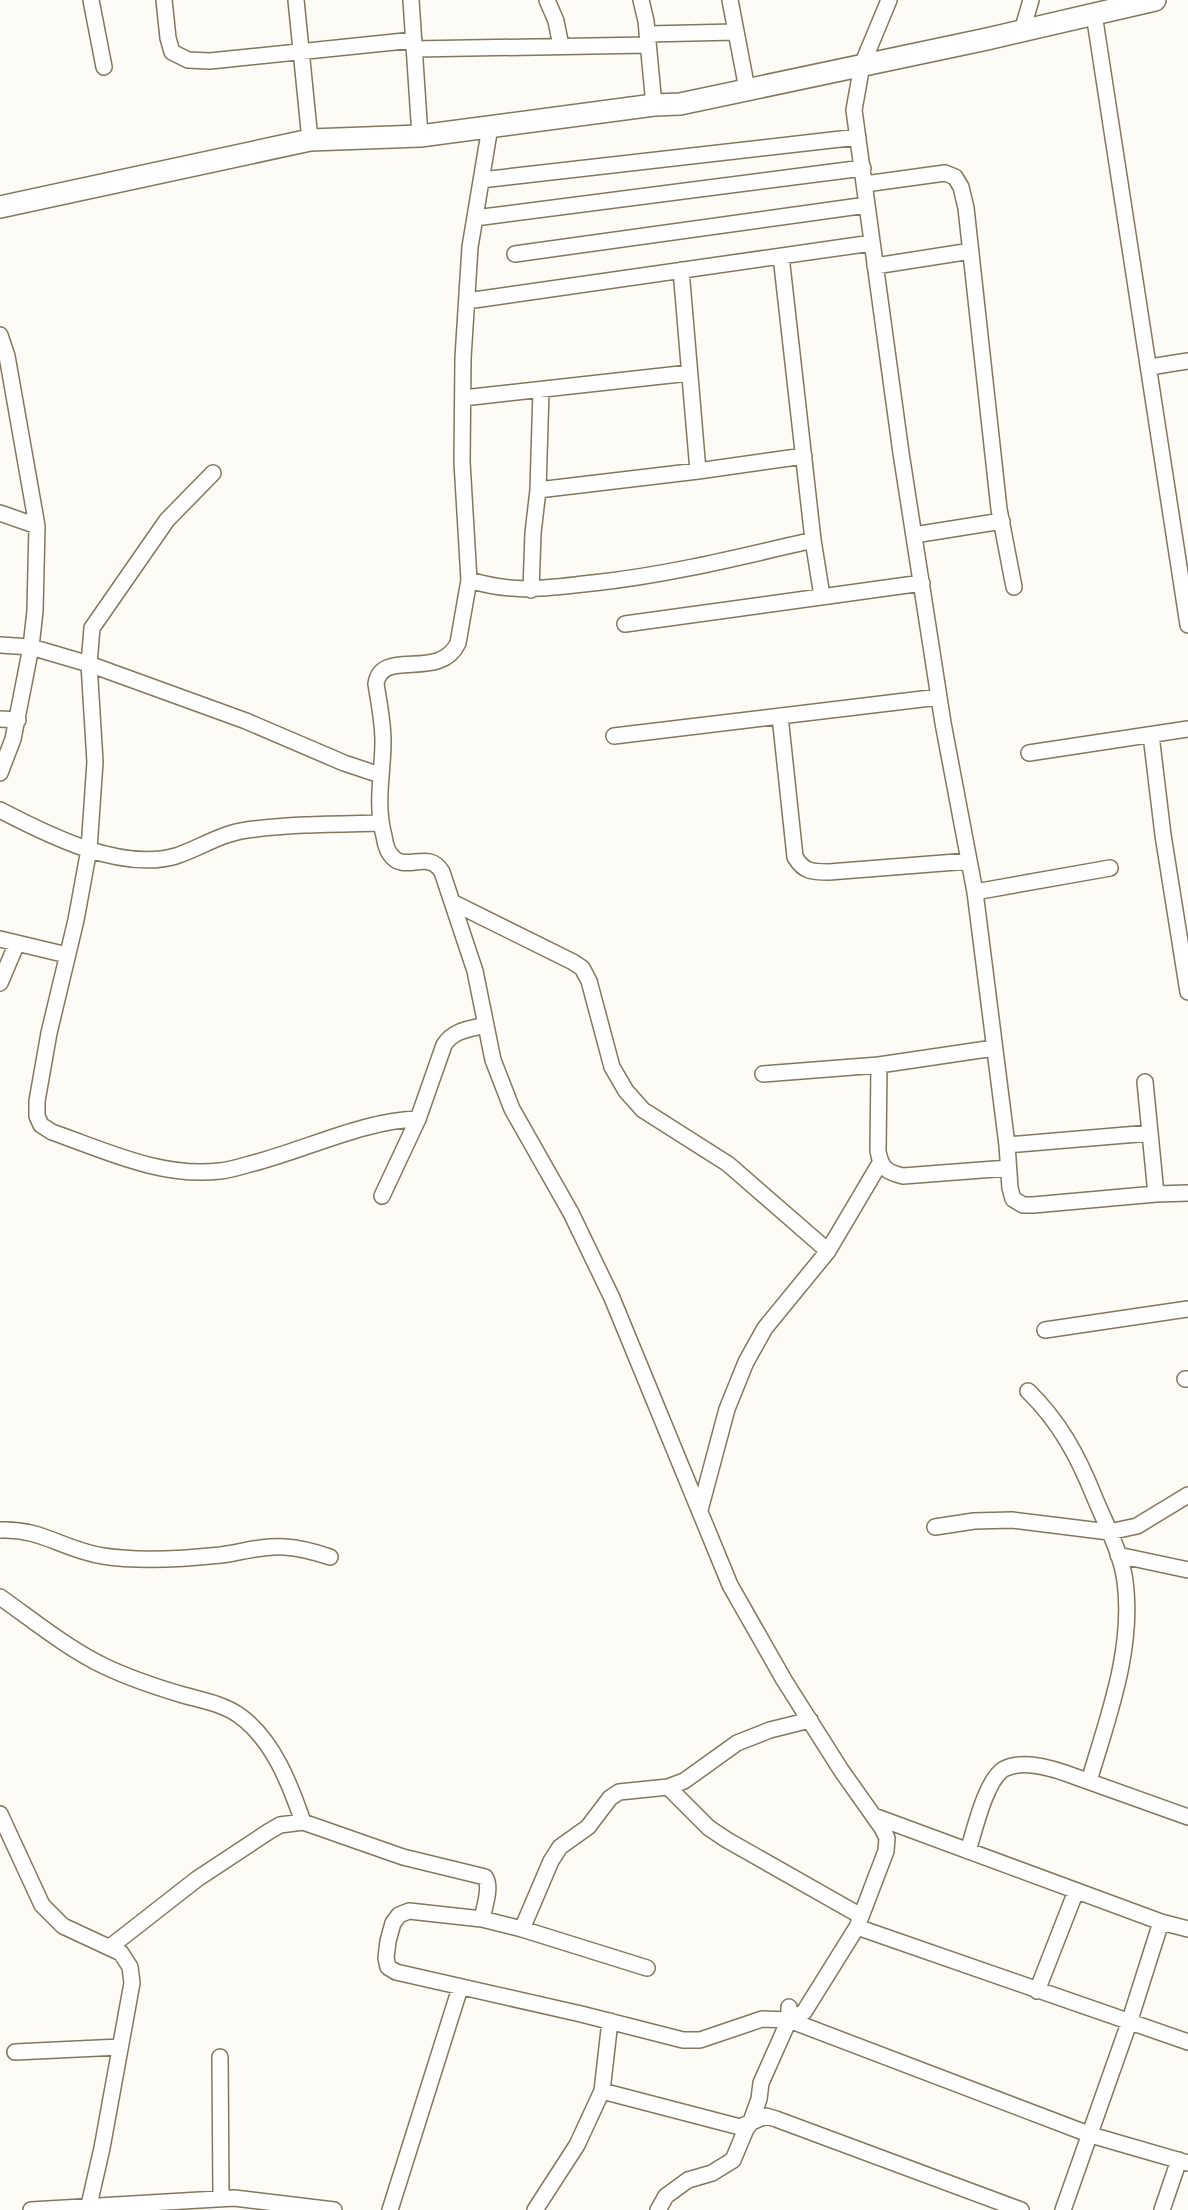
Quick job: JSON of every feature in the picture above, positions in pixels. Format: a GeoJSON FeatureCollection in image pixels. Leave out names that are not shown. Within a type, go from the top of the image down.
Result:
{"type":"FeatureCollection","features":[{"type":"Feature","properties":{"kind":"street"},"geometry":{"type":"LineString","coordinates":[[90,0],[104,67]]}},
{"type":"Feature","properties":{"kind":"street"},"geometry":{"type":"LineString","coordinates":[[164,0],[168,38],[172,52],[188,60],[210,61],[302,50],[414,44],[561,46],[736,32]]}},
{"type":"Feature","properties":{"kind":"street"},"geometry":{"type":"LineString","coordinates":[[296,0],[310,140]]}},
{"type":"Feature","properties":{"kind":"street"},"geometry":{"type":"LineString","coordinates":[[411,0],[420,136]]}},
{"type":"Feature","properties":{"kind":"street"},"geometry":{"type":"LineString","coordinates":[[547,0],[556,21],[561,46]]}},
{"type":"Feature","properties":{"kind":"street"},"geometry":{"type":"LineString","coordinates":[[641,0],[654,105]]}},
{"type":"Feature","properties":{"kind":"street"},"geometry":{"type":"LineString","coordinates":[[730,0],[747,89]]}},
{"type":"Feature","properties":{"kind":"street"},"geometry":{"type":"LineString","coordinates":[[889,0],[862,65],[854,110],[901,453],[939,697],[975,892],[1013,1198],[1023,1205],[1188,1193]]}},
{"type":"Feature","properties":{"kind":"street"},"geometry":{"type":"LineString","coordinates":[[1022,31],[1031,0]]}},
{"type":"Feature","properties":{"kind":"street"},"geometry":{"type":"LineString","coordinates":[[0,207],[310,140],[420,136],[654,105],[680,104],[1022,31],[1145,1]]}},
{"type":"Feature","properties":{"kind":"street"},"geometry":{"type":"LineString","coordinates":[[1094,14],[1150,367],[1188,625]]}},
{"type":"Feature","properties":{"kind":"street"},"geometry":{"type":"LineString","coordinates":[[490,127],[470,248],[467,301],[462,462],[469,580],[458,643],[454,652],[432,663],[391,666],[382,670],[377,676],[376,684],[383,742],[378,799],[380,823],[389,854],[396,861],[402,863],[429,861],[437,864],[442,872],[474,971],[493,1060],[512,1109],[571,1214],[612,1298],[730,1585],[810,1720],[887,1838],[886,1851],[859,1922],[804,2012],[762,2019],[700,2040],[683,2040],[610,2021],[396,1972],[388,1967],[386,1958],[393,1922],[399,1915],[409,1911],[482,1919],[522,1928],[647,1968]]}},
{"type":"Feature","properties":{"kind":"street"},"geometry":{"type":"LineString","coordinates":[[481,180],[858,136]]}},
{"type":"Feature","properties":{"kind":"street"},"geometry":{"type":"LineString","coordinates":[[475,218],[863,168]]}},
{"type":"Feature","properties":{"kind":"street"},"geometry":{"type":"LineString","coordinates":[[865,184],[945,173],[955,177],[961,187],[966,208],[1002,521],[1014,587]]}},
{"type":"Feature","properties":{"kind":"street"},"geometry":{"type":"LineString","coordinates":[[515,254],[867,205]]}},
{"type":"Feature","properties":{"kind":"street"},"geometry":{"type":"LineString","coordinates":[[467,301],[872,243]]}},
{"type":"Feature","properties":{"kind":"street"},"geometry":{"type":"LineString","coordinates":[[875,266],[971,251]]}},
{"type":"Feature","properties":{"kind":"street"},"geometry":{"type":"LineString","coordinates":[[782,256],[813,540],[822,596]]}},
{"type":"Feature","properties":{"kind":"street"},"geometry":{"type":"LineString","coordinates":[[681,270],[698,471]]}},
{"type":"Feature","properties":{"kind":"street"},"geometry":{"type":"LineString","coordinates":[[0,335],[7,356],[6,388],[37,526],[35,611],[31,647],[18,720],[0,774]]}},
{"type":"Feature","properties":{"kind":"street"},"geometry":{"type":"LineString","coordinates":[[1150,367],[1188,361]]}},
{"type":"Feature","properties":{"kind":"street"},"geometry":{"type":"LineString","coordinates":[[463,398],[690,373]]}},
{"type":"Feature","properties":{"kind":"street"},"geometry":{"type":"LineString","coordinates":[[531,590],[533,534],[538,490],[540,390]]}},
{"type":"Feature","properties":{"kind":"street"},"geometry":{"type":"LineString","coordinates":[[538,490],[804,456]]}},
{"type":"Feature","properties":{"kind":"street"},"geometry":{"type":"LineString","coordinates":[[213,473],[167,520],[92,628],[89,664],[94,762],[90,849],[49,1033],[37,1101],[37,1116],[41,1125],[52,1132],[154,1167],[184,1172],[221,1171],[274,1158],[387,1122],[418,1119]]}},
{"type":"Feature","properties":{"kind":"street"},"geometry":{"type":"LineString","coordinates":[[0,514],[37,526]]}},
{"type":"Feature","properties":{"kind":"street"},"geometry":{"type":"LineString","coordinates":[[914,535],[1002,521]]}},
{"type":"Feature","properties":{"kind":"street"},"geometry":{"type":"LineString","coordinates":[[469,580],[509,590],[531,590],[634,578],[724,561],[813,540]]}},
{"type":"Feature","properties":{"kind":"street"},"geometry":{"type":"LineString","coordinates":[[625,624],[922,583]]}},
{"type":"Feature","properties":{"kind":"street"},"geometry":{"type":"LineString","coordinates":[[0,644],[31,647],[89,664],[246,721],[344,763],[380,775]]}},
{"type":"Feature","properties":{"kind":"street"},"geometry":{"type":"LineString","coordinates":[[614,736],[939,697]]}},
{"type":"Feature","properties":{"kind":"street"},"geometry":{"type":"LineString","coordinates":[[780,716],[795,857],[800,866],[809,872],[830,872],[969,861]]}},
{"type":"Feature","properties":{"kind":"street"},"geometry":{"type":"LineString","coordinates":[[0,719],[18,720]]}},
{"type":"Feature","properties":{"kind":"street"},"geometry":{"type":"LineString","coordinates":[[1029,753],[1188,729]]}},
{"type":"Feature","properties":{"kind":"street"},"geometry":{"type":"LineString","coordinates":[[1151,735],[1163,835],[1188,992]]}},
{"type":"Feature","properties":{"kind":"street"},"geometry":{"type":"LineString","coordinates":[[0,810],[70,844],[120,857],[152,860],[175,856],[245,830],[292,826],[380,823]]}},
{"type":"Feature","properties":{"kind":"street"},"geometry":{"type":"LineString","coordinates":[[975,892],[1110,868]]}},
{"type":"Feature","properties":{"kind":"street"},"geometry":{"type":"LineString","coordinates":[[452,902],[582,968],[589,981],[612,1067],[643,1110],[728,1164],[828,1251]]}},
{"type":"Feature","properties":{"kind":"street"},"geometry":{"type":"LineString","coordinates":[[0,939],[67,955]]}},
{"type":"Feature","properties":{"kind":"street"},"geometry":{"type":"LineString","coordinates":[[0,983],[16,943]]}},
{"type":"Feature","properties":{"kind":"street"},"geometry":{"type":"LineString","coordinates":[[382,1196],[418,1119],[444,1045],[449,1036],[486,1025]]}},
{"type":"Feature","properties":{"kind":"street"},"geometry":{"type":"LineString","coordinates":[[763,1074],[879,1065],[994,1048]]}},
{"type":"Feature","properties":{"kind":"street"},"geometry":{"type":"LineString","coordinates":[[879,1065],[878,1150],[880,1163],[890,1173],[903,1176],[1008,1168]]}},
{"type":"Feature","properties":{"kind":"street"},"geometry":{"type":"LineString","coordinates":[[1145,1082],[1156,1194]]}},
{"type":"Feature","properties":{"kind":"street"},"geometry":{"type":"LineString","coordinates":[[1006,1145],[1150,1134]]}},
{"type":"Feature","properties":{"kind":"street"},"geometry":{"type":"LineString","coordinates":[[700,1510],[726,1409],[746,1362],[765,1328],[828,1251],[880,1163]]}},
{"type":"Feature","properties":{"kind":"street"},"geometry":{"type":"LineString","coordinates":[[1045,1330],[1188,1309]]}},
{"type":"Feature","properties":{"kind":"street"},"geometry":{"type":"LineString","coordinates":[[1028,1391],[1046,1408],[1074,1450],[1118,1555],[1124,1580],[1127,1619],[1124,1648],[1108,1717],[1088,1781]]}},
{"type":"Feature","properties":{"kind":"street"},"geometry":{"type":"LineString","coordinates":[[935,1527],[974,1521],[1012,1520],[1109,1532],[1137,1526],[1188,1495]]}},
{"type":"Feature","properties":{"kind":"street"},"geometry":{"type":"LineString","coordinates":[[0,1530],[32,1532],[83,1552],[104,1556],[145,1558],[220,1555],[283,1546],[305,1549],[330,1557]]}},
{"type":"Feature","properties":{"kind":"street"},"geometry":{"type":"LineString","coordinates":[[1118,1555],[1188,1570]]}},
{"type":"Feature","properties":{"kind":"street"},"geometry":{"type":"LineString","coordinates":[[0,1597],[71,1647],[105,1666],[155,1687],[216,1704],[239,1715],[255,1730],[279,1763],[303,1822]]}},
{"type":"Feature","properties":{"kind":"street"},"geometry":{"type":"LineString","coordinates":[[522,1928],[551,1861],[560,1847],[588,1827],[610,1798],[619,1792],[668,1787],[684,1781],[737,1743],[770,1730],[810,1720]]}},
{"type":"Feature","properties":{"kind":"street"},"geometry":{"type":"LineString","coordinates":[[968,1851],[986,1794],[995,1777],[1004,1769],[1019,1766],[1046,1767],[1188,1817]]}},
{"type":"Feature","properties":{"kind":"street"},"geometry":{"type":"LineString","coordinates":[[668,1787],[709,1828],[859,1922],[1037,1991],[1188,2042]]}},
{"type":"Feature","properties":{"kind":"street"},"geometry":{"type":"LineString","coordinates":[[0,1814],[42,1905],[50,1915],[63,1926],[121,1953],[130,1967],[132,1983],[102,2148],[89,2205]]}},
{"type":"Feature","properties":{"kind":"street"},"geometry":{"type":"LineString","coordinates":[[874,1816],[1162,1922],[1188,1929]]}},
{"type":"Feature","properties":{"kind":"street"},"geometry":{"type":"LineString","coordinates":[[110,1947],[197,1879],[268,1832],[280,1825],[303,1822],[403,1857],[485,1877],[488,1881],[488,1890],[482,1919]]}},
{"type":"Feature","properties":{"kind":"street"},"geometry":{"type":"LineString","coordinates":[[1037,1991],[1076,1891]]}},
{"type":"Feature","properties":{"kind":"street"},"geometry":{"type":"LineString","coordinates":[[1064,2210],[1162,1922]]}},
{"type":"Feature","properties":{"kind":"street"},"geometry":{"type":"LineString","coordinates":[[390,2210],[460,1988]]}},
{"type":"Feature","properties":{"kind":"street"},"geometry":{"type":"LineString","coordinates":[[750,2124],[759,2099],[761,2084],[789,2013]]}},
{"type":"Feature","properties":{"kind":"street"},"geometry":{"type":"LineString","coordinates":[[789,2013],[1091,2134],[1183,2162],[1162,2210]]}},
{"type":"Feature","properties":{"kind":"street"},"geometry":{"type":"LineString","coordinates":[[535,2210],[577,2145],[602,2091],[610,2021]]}},
{"type":"Feature","properties":{"kind":"street"},"geometry":{"type":"LineString","coordinates":[[15,2052],[120,2047]]}},
{"type":"Feature","properties":{"kind":"street"},"geometry":{"type":"LineString","coordinates":[[220,2058],[221,2198]]}},
{"type":"Feature","properties":{"kind":"street"},"geometry":{"type":"LineString","coordinates":[[602,2091],[680,2110],[728,2125],[740,2127],[750,2124]]}},
{"type":"Feature","properties":{"kind":"street"},"geometry":{"type":"LineString","coordinates":[[658,2210],[666,2196],[688,2180],[712,2173],[733,2160],[746,2129],[758,2118],[766,2116],[1021,2210]]}},
{"type":"Feature","properties":{"kind":"street"},"geometry":{"type":"LineString","coordinates":[[31,2210],[221,2198],[271,2201],[334,2210]]}}]}
